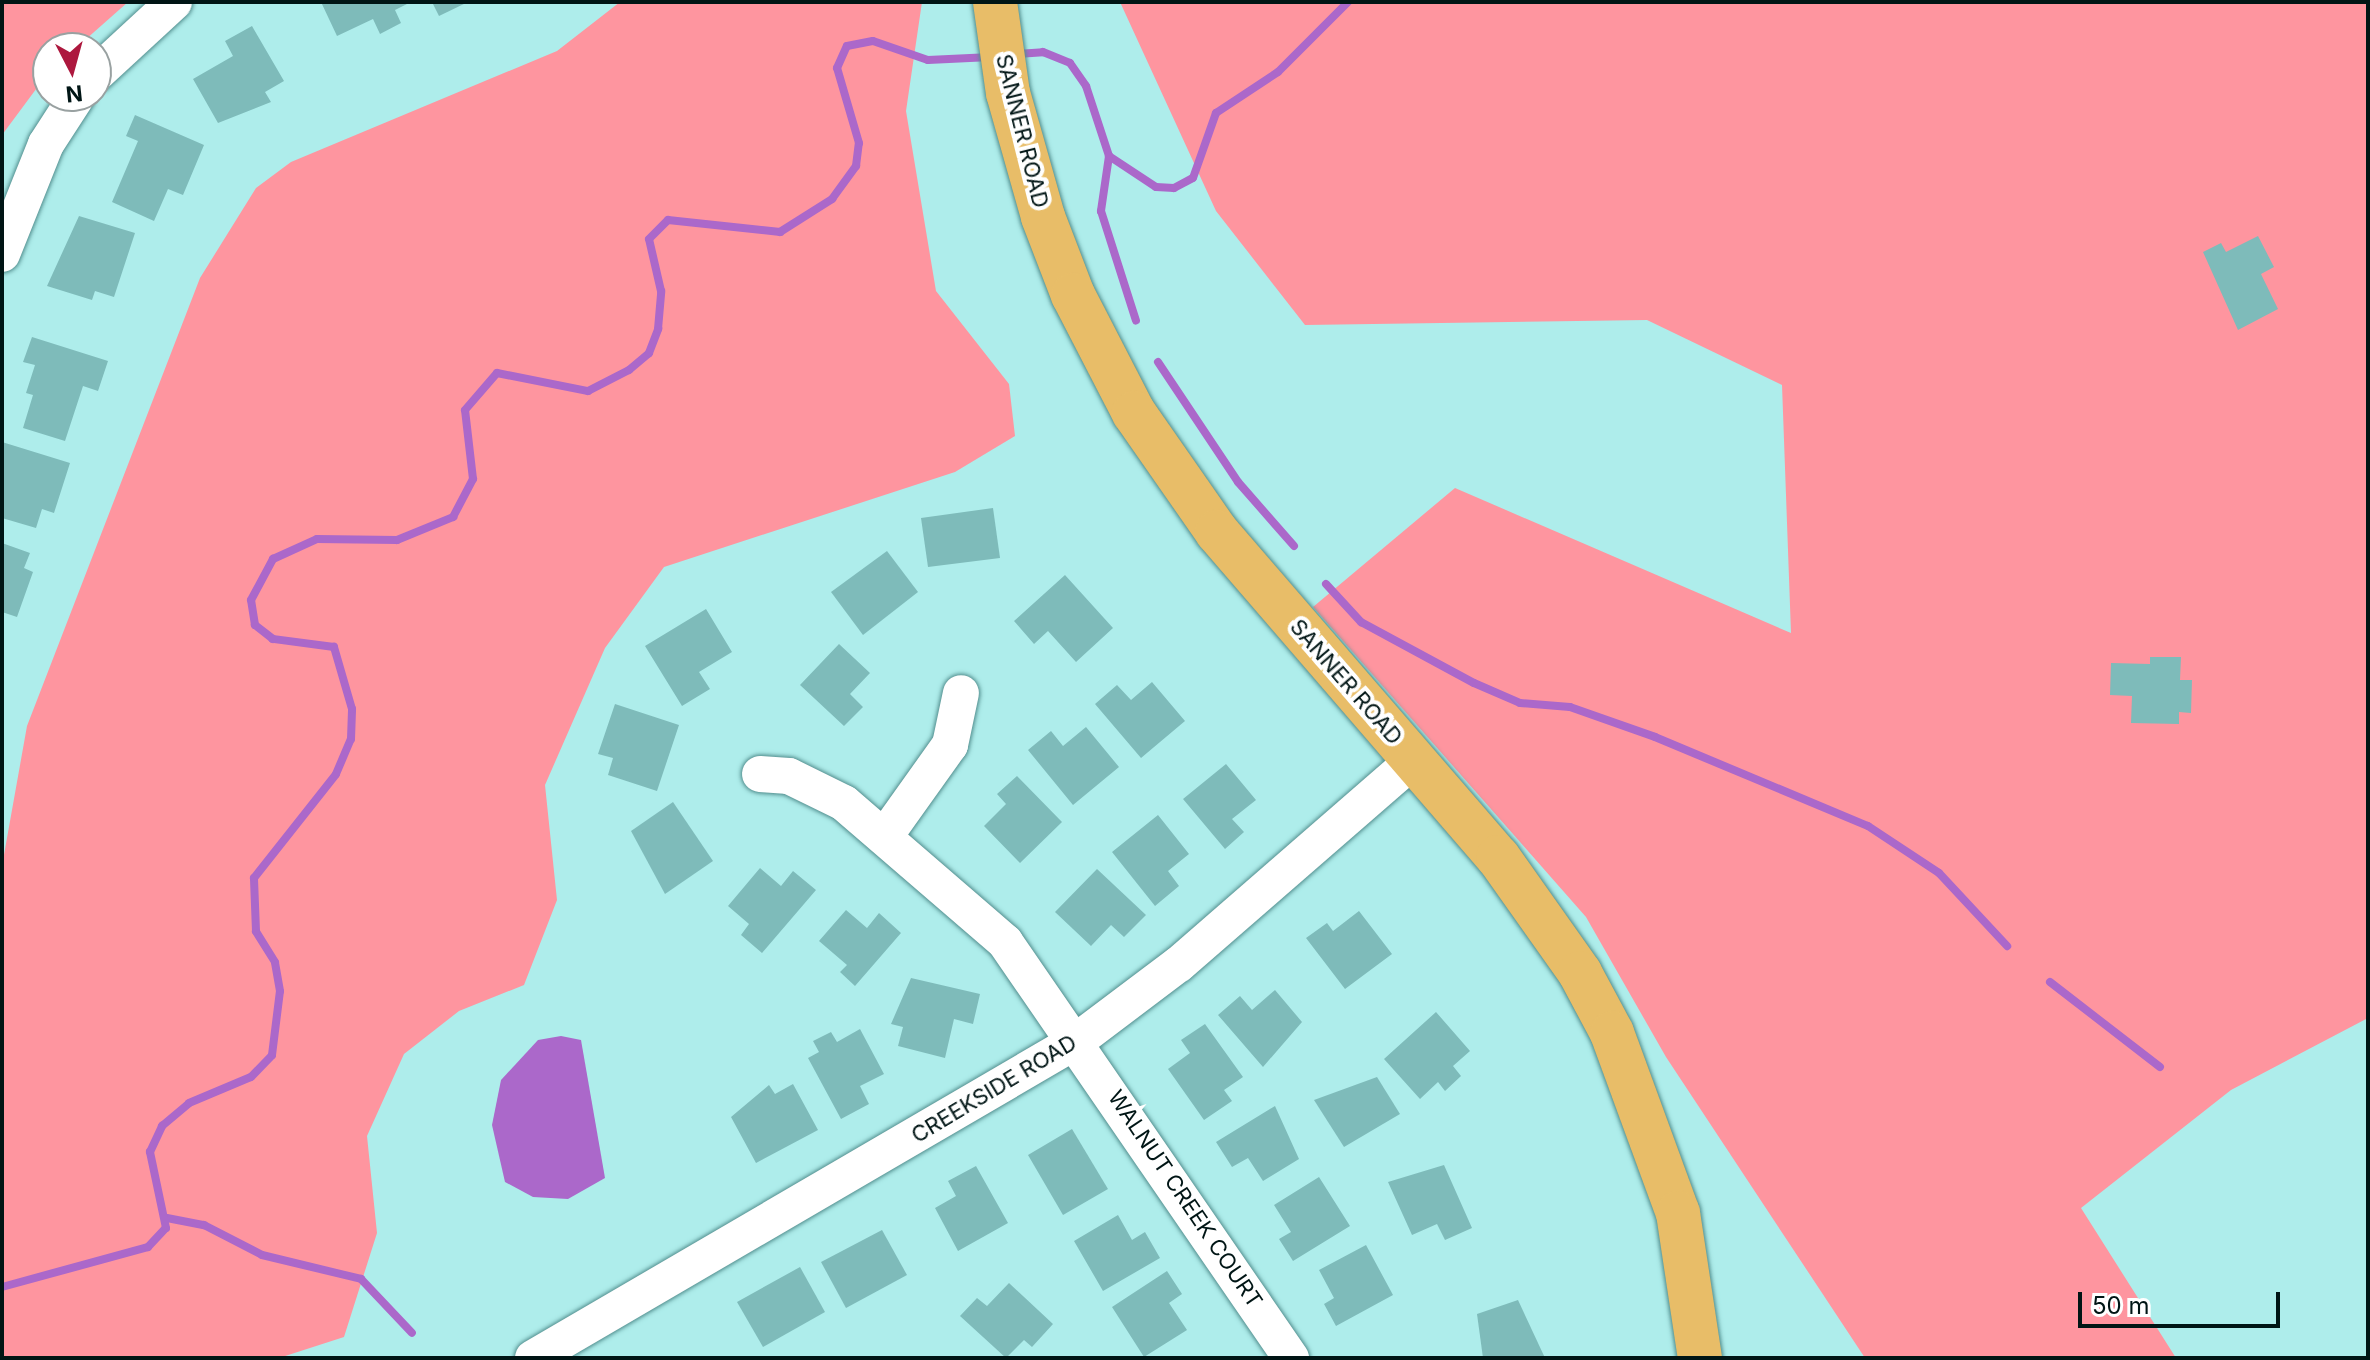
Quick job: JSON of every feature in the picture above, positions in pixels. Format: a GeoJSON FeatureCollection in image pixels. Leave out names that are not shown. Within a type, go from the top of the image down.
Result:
{"type":"FeatureCollection","features":[{"type":"Feature","properties":{"kind":"main road","name":"SANNER ROAD"},"geometry":{"type":"LineString","coordinates":[[996,12],[1008,93],[1073,295],[1134,413],[1217,532],[1414,760],[1547,922],[1612,1033],[1678,1213],[1700,1358]]}},
{"type":"Feature","properties":{"kind":"street"},"geometry":{"type":"LineString","coordinates":[[112,59],[174,2]]}},
{"type":"Feature","properties":{"kind":"street"},"geometry":{"type":"LineString","coordinates":[[2,254],[46,144],[67,112]]}},
{"type":"Feature","properties":{"kind":"street"},"geometry":{"type":"LineString","coordinates":[[885,836],[950,745],[961,693]]}},
{"type":"Feature","properties":{"kind":"street","name":"CREEKSIDE ROAD"},"geometry":{"type":"LineString","coordinates":[[533,1358],[1078,1040],[1179,964],[1414,760]]}},
{"type":"Feature","properties":{"kind":"street","name":"WALNUT CREEK COURT"},"geometry":{"type":"LineString","coordinates":[[760,774],[815,786],[885,836],[1005,942],[1078,1040],[1291,1358]]}},
{"type":"Feature","properties":{"kind":"shaded area"},"geometry":{"type":"Polygon","coordinates":[[[2,2],[128,2],[94,32],[32,32],[32,95],[2,135],[2,2]]]}},
{"type":"Feature","properties":{"kind":"shaded area"},"geometry":{"type":"Polygon","coordinates":[[[620,2],[922,2],[906,111],[936,291],[1009,384],[1015,436],[955,472],[664,567],[605,648],[545,785],[557,900],[524,985],[459,1011],[404,1054],[367,1136],[377,1233],[344,1337],[279,1358],[2,1358],[2,866],[27,726],[200,278],[256,188],[291,162],[557,51],[620,2]]]}},
{"type":"Feature","properties":{"kind":"shaded area"},"geometry":{"type":"Polygon","coordinates":[[[1120,2],[2368,2],[2368,1018],[2231,1090],[2081,1208],[2176,1358],[1865,1358],[1666,1057],[1586,917],[1313,607],[1455,488],[1791,633],[1782,385],[1647,320],[1305,325],[1216,211],[1120,2]]]}},
{"type":"Feature","properties":{"kind":"shaded area"},"geometry":{"type":"Polygon","coordinates":[[[561,1036],[581,1040],[605,1178],[568,1199],[533,1197],[505,1182],[492,1125],[501,1080],[538,1040],[561,1036]]]}},
{"type":"Feature","properties":{"kind":"building"},"geometry":{"type":"Polygon","coordinates":[[[321,2],[407,4],[395,10],[401,23],[380,34],[373,19],[337,36],[321,2]]]}},
{"type":"Feature","properties":{"kind":"building"},"geometry":{"type":"Polygon","coordinates":[[[432,2],[468,2],[439,16],[432,2]]]}},
{"type":"Feature","properties":{"kind":"building"},"geometry":{"type":"Polygon","coordinates":[[[252,26],[284,81],[265,92],[271,102],[218,123],[193,79],[233,56],[225,41],[252,26]]]}},
{"type":"Feature","properties":{"kind":"building"},"geometry":{"type":"Polygon","coordinates":[[[135,115],[204,145],[183,195],[168,189],[154,221],[112,202],[138,141],[126,136],[135,115]]]}},
{"type":"Feature","properties":{"kind":"building"},"geometry":{"type":"Polygon","coordinates":[[[79,216],[135,233],[114,297],[95,291],[92,300],[47,286],[79,216]]]}},
{"type":"Feature","properties":{"kind":"building"},"geometry":{"type":"Polygon","coordinates":[[[2258,236],[2274,267],[2261,274],[2278,309],[2238,330],[2203,252],[2221,243],[2226,252],[2258,236]]]}},
{"type":"Feature","properties":{"kind":"building"},"geometry":{"type":"Polygon","coordinates":[[[32,337],[108,361],[98,391],[83,386],[65,441],[23,428],[33,395],[26,393],[35,365],[23,362],[32,337]]]}},
{"type":"Feature","properties":{"kind":"building"},"geometry":{"type":"Polygon","coordinates":[[[2,442],[70,463],[54,513],[42,509],[36,528],[2,518],[2,442]]]}},
{"type":"Feature","properties":{"kind":"building"},"geometry":{"type":"Polygon","coordinates":[[[993,508],[1000,558],[928,567],[921,518],[993,508]]]}},
{"type":"Feature","properties":{"kind":"building"},"geometry":{"type":"Polygon","coordinates":[[[2,543],[30,553],[24,568],[33,572],[17,617],[2,612],[2,543]]]}},
{"type":"Feature","properties":{"kind":"building"},"geometry":{"type":"Polygon","coordinates":[[[887,551],[918,592],[863,635],[831,592],[887,551]]]}},
{"type":"Feature","properties":{"kind":"building"},"geometry":{"type":"Polygon","coordinates":[[[1065,575],[1113,628],[1076,662],[1048,631],[1034,644],[1014,621],[1065,575]]]}},
{"type":"Feature","properties":{"kind":"building"},"geometry":{"type":"Polygon","coordinates":[[[706,609],[732,652],[699,672],[710,689],[682,706],[645,646],[706,609]]]}},
{"type":"Feature","properties":{"kind":"building"},"geometry":{"type":"Polygon","coordinates":[[[839,644],[870,673],[850,694],[863,707],[844,726],[800,685],[839,644]]]}},
{"type":"Feature","properties":{"kind":"building"},"geometry":{"type":"Polygon","coordinates":[[[2150,657],[2181,657],[2180,680],[2192,680],[2191,713],[2179,712],[2179,724],[2131,723],[2132,696],[2110,695],[2111,663],[2150,664],[2150,657]]]}},
{"type":"Feature","properties":{"kind":"building"},"geometry":{"type":"Polygon","coordinates":[[[1152,682],[1185,721],[1141,758],[1095,704],[1117,685],[1131,700],[1152,682]]]}},
{"type":"Feature","properties":{"kind":"building"},"geometry":{"type":"Polygon","coordinates":[[[615,704],[679,725],[657,791],[608,775],[613,758],[598,754],[615,704]]]}},
{"type":"Feature","properties":{"kind":"building"},"geometry":{"type":"Polygon","coordinates":[[[1086,727],[1119,767],[1073,805],[1028,750],[1051,731],[1063,746],[1086,727]]]}},
{"type":"Feature","properties":{"kind":"building"},"geometry":{"type":"Polygon","coordinates":[[[1226,764],[1256,800],[1232,819],[1244,832],[1225,849],[1183,799],[1226,764]]]}},
{"type":"Feature","properties":{"kind":"building"},"geometry":{"type":"Polygon","coordinates":[[[1017,776],[1062,822],[1020,863],[984,826],[1006,804],[997,794],[1017,776]]]}},
{"type":"Feature","properties":{"kind":"building"},"geometry":{"type":"Polygon","coordinates":[[[673,802],[713,861],[665,894],[631,831],[673,802]]]}},
{"type":"Feature","properties":{"kind":"building"},"geometry":{"type":"Polygon","coordinates":[[[1158,815],[1189,854],[1168,871],[1179,886],[1155,906],[1112,852],[1158,815]]]}},
{"type":"Feature","properties":{"kind":"building"},"geometry":{"type":"Polygon","coordinates":[[[760,868],[781,886],[793,871],[816,890],[762,953],[741,935],[749,924],[728,906],[760,868]]]}},
{"type":"Feature","properties":{"kind":"building"},"geometry":{"type":"Polygon","coordinates":[[[1097,869],[1146,915],[1124,937],[1111,925],[1091,946],[1055,912],[1097,869]]]}},
{"type":"Feature","properties":{"kind":"building"},"geometry":{"type":"Polygon","coordinates":[[[846,910],[867,928],[879,913],[901,933],[855,986],[840,972],[847,965],[819,941],[846,910]]]}},
{"type":"Feature","properties":{"kind":"building"},"geometry":{"type":"Polygon","coordinates":[[[1359,911],[1392,954],[1345,989],[1306,938],[1327,923],[1333,931],[1359,911]]]}},
{"type":"Feature","properties":{"kind":"building"},"geometry":{"type":"Polygon","coordinates":[[[911,978],[980,994],[973,1024],[954,1019],[945,1058],[898,1046],[903,1027],[891,1024],[911,978]]]}},
{"type":"Feature","properties":{"kind":"building"},"geometry":{"type":"Polygon","coordinates":[[[1275,990],[1302,1022],[1263,1067],[1218,1015],[1240,996],[1252,1010],[1275,990]]]}},
{"type":"Feature","properties":{"kind":"building"},"geometry":{"type":"Polygon","coordinates":[[[1436,1012],[1470,1051],[1453,1066],[1461,1076],[1445,1091],[1438,1082],[1420,1099],[1384,1059],[1436,1012]]]}},
{"type":"Feature","properties":{"kind":"building"},"geometry":{"type":"Polygon","coordinates":[[[1205,1024],[1243,1077],[1224,1090],[1232,1101],[1204,1120],[1168,1069],[1190,1053],[1181,1040],[1205,1024]]]}},
{"type":"Feature","properties":{"kind":"building"},"geometry":{"type":"Polygon","coordinates":[[[860,1029],[884,1074],[860,1086],[869,1104],[841,1119],[808,1058],[819,1052],[813,1041],[831,1032],[837,1042],[860,1029]]]}},
{"type":"Feature","properties":{"kind":"building"},"geometry":{"type":"Polygon","coordinates":[[[1377,1077],[1400,1114],[1344,1147],[1314,1100],[1377,1077]]]}},
{"type":"Feature","properties":{"kind":"building"},"geometry":{"type":"Polygon","coordinates":[[[793,1084],[818,1130],[756,1163],[731,1117],[769,1085],[775,1094],[793,1084]]]}},
{"type":"Feature","properties":{"kind":"building"},"geometry":{"type":"Polygon","coordinates":[[[1275,1106],[1299,1159],[1263,1181],[1248,1158],[1232,1167],[1216,1142],[1275,1106]]]}},
{"type":"Feature","properties":{"kind":"building"},"geometry":{"type":"Polygon","coordinates":[[[1072,1129],[1108,1189],[1063,1215],[1028,1155],[1072,1129]]]}},
{"type":"Feature","properties":{"kind":"building"},"geometry":{"type":"Polygon","coordinates":[[[1444,1165],[1472,1228],[1445,1240],[1437,1224],[1412,1235],[1388,1182],[1444,1165]]]}},
{"type":"Feature","properties":{"kind":"building"},"geometry":{"type":"Polygon","coordinates":[[[976,1166],[1008,1223],[958,1251],[935,1208],[956,1196],[948,1181],[976,1166]]]}},
{"type":"Feature","properties":{"kind":"building"},"geometry":{"type":"Polygon","coordinates":[[[1319,1177],[1350,1226],[1293,1261],[1279,1239],[1291,1232],[1274,1205],[1319,1177]]]}},
{"type":"Feature","properties":{"kind":"building"},"geometry":{"type":"Polygon","coordinates":[[[1118,1215],[1132,1240],[1145,1232],[1160,1258],[1103,1291],[1074,1241],[1118,1215]]]}},
{"type":"Feature","properties":{"kind":"building"},"geometry":{"type":"Polygon","coordinates":[[[882,1230],[907,1275],[846,1308],[821,1262],[882,1230]]]}},
{"type":"Feature","properties":{"kind":"building"},"geometry":{"type":"Polygon","coordinates":[[[1366,1245],[1393,1295],[1336,1326],[1324,1304],[1334,1298],[1319,1270],[1366,1245]]]}},
{"type":"Feature","properties":{"kind":"building"},"geometry":{"type":"Polygon","coordinates":[[[800,1267],[825,1312],[763,1347],[737,1302],[800,1267]]]}},
{"type":"Feature","properties":{"kind":"building"},"geometry":{"type":"Polygon","coordinates":[[[1167,1271],[1182,1294],[1169,1303],[1187,1330],[1144,1357],[1112,1307],[1167,1271]]]}},
{"type":"Feature","properties":{"kind":"building"},"geometry":{"type":"Polygon","coordinates":[[[1009,1283],[1053,1324],[1032,1347],[1024,1340],[1006,1358],[960,1316],[977,1298],[987,1306],[1009,1283]]]}},
{"type":"Feature","properties":{"kind":"building"},"geometry":{"type":"Polygon","coordinates":[[[1518,1300],[1545,1358],[1483,1358],[1477,1314],[1518,1300]]]}},
{"type":"Feature","properties":{"kind":"waterway"},"geometry":{"type":"LineString","coordinates":[[1017,54],[1043,52],[1070,63],[1086,86],[1109,156],[1156,187],[1174,188],[1193,178],[1216,113],[1278,72],[1348,2]]}},
{"type":"Feature","properties":{"kind":"waterway"},"geometry":{"type":"LineString","coordinates":[[2,1287],[148,1247],[166,1228],[150,1152],[162,1126],[189,1103],[251,1077],[272,1055],[280,991],[275,962],[256,931],[254,878],[336,774],[351,739],[352,709],[334,647],[273,639],[255,625],[251,600],[273,559],[317,539],[397,540],[453,517],[473,479],[465,410],[497,373],[588,391],[629,370],[649,353],[658,329],[661,291],[649,239],[668,220],[780,232],[832,199],[856,166],[859,143],[837,68],[847,46],[873,41],[928,60],[991,57]]}},
{"type":"Feature","properties":{"kind":"waterway"},"geometry":{"type":"LineString","coordinates":[[1109,156],[1101,211],[1136,321]]}},
{"type":"Feature","properties":{"kind":"waterway"},"geometry":{"type":"LineString","coordinates":[[1158,362],[1238,482],[1294,546]]}},
{"type":"Feature","properties":{"kind":"waterway"},"geometry":{"type":"LineString","coordinates":[[1326,584],[1361,622],[1474,683],[1520,703],[1570,707],[1655,737],[1868,826],[1939,873],[2007,946]]}},
{"type":"Feature","properties":{"kind":"waterway"},"geometry":{"type":"LineString","coordinates":[[2050,982],[2160,1067]]}},
{"type":"Feature","properties":{"kind":"waterway"},"geometry":{"type":"LineString","coordinates":[[167,1218],[204,1225],[262,1255],[361,1279],[412,1333]]}}]}
